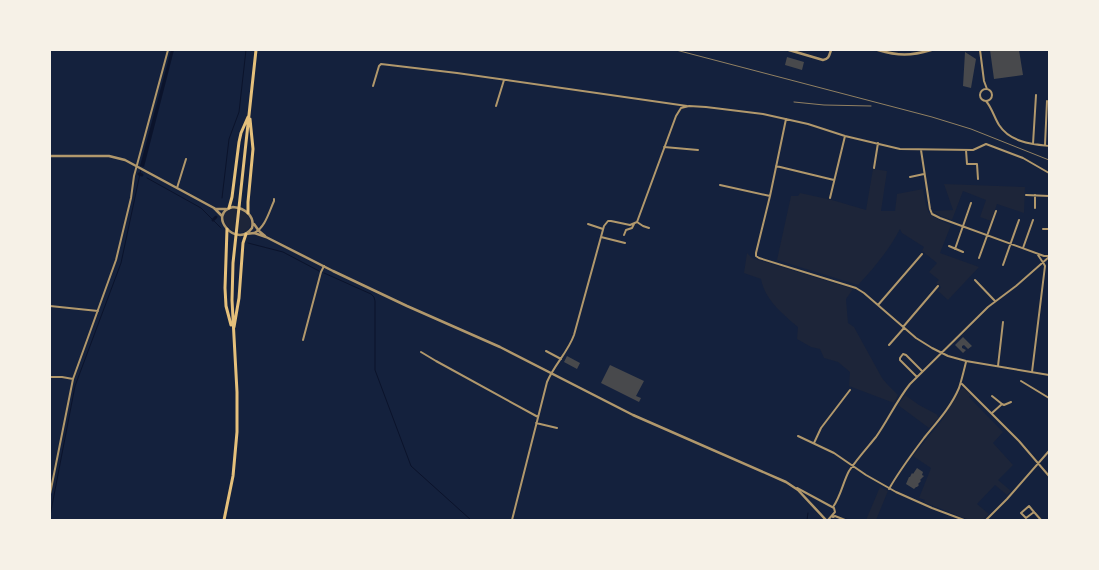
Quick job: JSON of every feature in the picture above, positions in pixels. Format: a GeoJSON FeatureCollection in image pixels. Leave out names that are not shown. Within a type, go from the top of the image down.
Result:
{"type":"FeatureCollection","features":[{"type":"Feature","properties":{"kind":"highway"},"geometry":{"type":"LineString","coordinates":[[224,520],[233,476],[237,432],[232,288],[256,50]]}},
{"type":"Feature","properties":{"kind":"highway"},"geometry":{"type":"LineString","coordinates":[[227,208],[232,197],[241,133],[250,112]]}},
{"type":"Feature","properties":{"kind":"highway"},"geometry":{"type":"LineString","coordinates":[[248,213],[253,149],[250,112]]}},
{"type":"Feature","properties":{"kind":"highway"},"geometry":{"type":"LineString","coordinates":[[226,229],[225,294],[227,312],[233,333]]}},
{"type":"Feature","properties":{"kind":"highway"},"geometry":{"type":"LineString","coordinates":[[233,333],[238,305],[243,243],[246,234]]}},
{"type":"Feature","properties":{"kind":"street"},"geometry":{"type":"LineString","coordinates":[[50,494],[73,379],[116,260],[137,166],[168,50]]}},
{"type":"Feature","properties":{"kind":"street"},"geometry":{"type":"LineString","coordinates":[[789,50],[822,60],[827,59],[831,50]]}},
{"type":"Feature","properties":{"kind":"street"},"geometry":{"type":"LineString","coordinates":[[878,50],[903,55],[931,50]]}},
{"type":"Feature","properties":{"kind":"street"},"geometry":{"type":"LineString","coordinates":[[981,51],[984,80],[980,96],[991,107],[998,123],[1006,134],[1014,138],[1033,144],[1049,146]]}},
{"type":"Feature","properties":{"kind":"street"},"geometry":{"type":"LineString","coordinates":[[373,86],[381,64],[446,71],[689,106],[763,114],[900,149],[973,150],[986,144],[1028,160],[1049,173]]}},
{"type":"Feature","properties":{"kind":"street"},"geometry":{"type":"LineString","coordinates":[[496,106],[504,80]]}},
{"type":"Feature","properties":{"kind":"street"},"geometry":{"type":"LineString","coordinates":[[984,80],[987,89],[991,92],[991,107]]}},
{"type":"Feature","properties":{"kind":"street"},"geometry":{"type":"LineString","coordinates":[[983,90],[987,89]]}},
{"type":"Feature","properties":{"kind":"street"},"geometry":{"type":"LineString","coordinates":[[1033,144],[1036,95]]}},
{"type":"Feature","properties":{"kind":"street"},"geometry":{"type":"LineString","coordinates":[[986,101],[990,98]]}},
{"type":"Feature","properties":{"kind":"street"},"geometry":{"type":"LineString","coordinates":[[1045,146],[1047,101]]}},
{"type":"Feature","properties":{"kind":"street"},"geometry":{"type":"LineString","coordinates":[[624,235],[626,230],[632,228],[635,223],[678,112],[683,107],[689,106]]}},
{"type":"Feature","properties":{"kind":"street"},"geometry":{"type":"LineString","coordinates":[[787,119],[756,256],[856,288],[925,344],[953,358],[966,362],[1049,375]]}},
{"type":"Feature","properties":{"kind":"street"},"geometry":{"type":"LineString","coordinates":[[830,198],[845,136]]}},
{"type":"Feature","properties":{"kind":"street"},"geometry":{"type":"LineString","coordinates":[[874,168],[878,144]]}},
{"type":"Feature","properties":{"kind":"street"},"geometry":{"type":"LineString","coordinates":[[664,147],[698,150]]}},
{"type":"Feature","properties":{"kind":"street"},"geometry":{"type":"LineString","coordinates":[[920,150],[931,212],[940,218],[1044,256],[1049,256]]}},
{"type":"Feature","properties":{"kind":"street"},"geometry":{"type":"LineString","coordinates":[[966,150],[967,164],[977,164],[978,180]]}},
{"type":"Feature","properties":{"kind":"street"},"geometry":{"type":"LineString","coordinates":[[50,156],[114,157],[125,160],[214,208],[222,216],[226,229],[238,235],[254,234],[266,237],[406,306],[491,343],[551,372],[638,418],[770,475],[834,507]]}},
{"type":"Feature","properties":{"kind":"street"},"geometry":{"type":"LineString","coordinates":[[177,188],[186,159]]}},
{"type":"Feature","properties":{"kind":"street"},"geometry":{"type":"LineString","coordinates":[[776,166],[834,180]]}},
{"type":"Feature","properties":{"kind":"street"},"geometry":{"type":"LineString","coordinates":[[910,176],[924,174]]}},
{"type":"Feature","properties":{"kind":"street"},"geometry":{"type":"LineString","coordinates":[[720,185],[770,196]]}},
{"type":"Feature","properties":{"kind":"street"},"geometry":{"type":"LineString","coordinates":[[1026,195],[1049,196]]}},
{"type":"Feature","properties":{"kind":"street"},"geometry":{"type":"LineString","coordinates":[[1035,195],[1035,208]]}},
{"type":"Feature","properties":{"kind":"street"},"geometry":{"type":"LineString","coordinates":[[254,234],[264,224],[274,199]]}},
{"type":"Feature","properties":{"kind":"street"},"geometry":{"type":"LineString","coordinates":[[955,249],[971,204]]}},
{"type":"Feature","properties":{"kind":"street"},"geometry":{"type":"LineString","coordinates":[[214,208],[238,207],[248,213],[259,231],[266,237]]}},
{"type":"Feature","properties":{"kind":"street"},"geometry":{"type":"LineString","coordinates":[[222,216],[227,208]]}},
{"type":"Feature","properties":{"kind":"street"},"geometry":{"type":"LineString","coordinates":[[979,258],[996,211]]}},
{"type":"Feature","properties":{"kind":"street"},"geometry":{"type":"LineString","coordinates":[[1003,265],[1019,220]]}},
{"type":"Feature","properties":{"kind":"street"},"geometry":{"type":"LineString","coordinates":[[1023,248],[1033,220]]}},
{"type":"Feature","properties":{"kind":"street"},"geometry":{"type":"LineString","coordinates":[[246,234],[252,228],[253,221]]}},
{"type":"Feature","properties":{"kind":"street"},"geometry":{"type":"LineString","coordinates":[[512,520],[547,382],[551,372],[571,343],[577,327],[602,229],[606,223],[611,221],[630,225],[635,223],[649,228]]}},
{"type":"Feature","properties":{"kind":"street"},"geometry":{"type":"LineString","coordinates":[[588,224],[602,229]]}},
{"type":"Feature","properties":{"kind":"street"},"geometry":{"type":"LineString","coordinates":[[1043,229],[1049,229]]}},
{"type":"Feature","properties":{"kind":"street"},"geometry":{"type":"LineString","coordinates":[[601,237],[625,243]]}},
{"type":"Feature","properties":{"kind":"street"},"geometry":{"type":"LineString","coordinates":[[949,246],[964,252]]}},
{"type":"Feature","properties":{"kind":"street"},"geometry":{"type":"LineString","coordinates":[[1032,372],[1045,266],[1037,253]]}},
{"type":"Feature","properties":{"kind":"street"},"geometry":{"type":"LineString","coordinates":[[878,306],[922,254]]}},
{"type":"Feature","properties":{"kind":"street"},"geometry":{"type":"LineString","coordinates":[[844,520],[835,512],[834,507],[847,476],[853,465],[876,436],[906,389],[986,308],[1016,286],[1049,256]]}},
{"type":"Feature","properties":{"kind":"street"},"geometry":{"type":"LineString","coordinates":[[303,340],[324,266]]}},
{"type":"Feature","properties":{"kind":"street"},"geometry":{"type":"LineString","coordinates":[[975,280],[995,301]]}},
{"type":"Feature","properties":{"kind":"street"},"geometry":{"type":"LineString","coordinates":[[889,345],[938,286]]}},
{"type":"Feature","properties":{"kind":"street"},"geometry":{"type":"LineString","coordinates":[[50,306],[98,311]]}},
{"type":"Feature","properties":{"kind":"street"},"geometry":{"type":"LineString","coordinates":[[998,366],[1003,322]]}},
{"type":"Feature","properties":{"kind":"street"},"geometry":{"type":"LineString","coordinates":[[546,351],[561,359]]}},
{"type":"Feature","properties":{"kind":"street"},"geometry":{"type":"LineString","coordinates":[[421,352],[538,417]]}},
{"type":"Feature","properties":{"kind":"street"},"geometry":{"type":"LineString","coordinates":[[917,377],[900,360],[903,354],[922,371]]}},
{"type":"Feature","properties":{"kind":"street"},"geometry":{"type":"LineString","coordinates":[[889,489],[955,397],[961,383],[966,362]]}},
{"type":"Feature","properties":{"kind":"street"},"geometry":{"type":"LineString","coordinates":[[50,377],[73,379]]}},
{"type":"Feature","properties":{"kind":"street"},"geometry":{"type":"LineString","coordinates":[[1021,381],[1049,398]]}},
{"type":"Feature","properties":{"kind":"street"},"geometry":{"type":"LineString","coordinates":[[961,383],[1049,476]]}},
{"type":"Feature","properties":{"kind":"street"},"geometry":{"type":"LineString","coordinates":[[814,443],[821,428],[850,390]]}},
{"type":"Feature","properties":{"kind":"street"},"geometry":{"type":"LineString","coordinates":[[992,396],[1004,406],[1011,402]]}},
{"type":"Feature","properties":{"kind":"street"},"geometry":{"type":"LineString","coordinates":[[992,414],[1002,404]]}},
{"type":"Feature","properties":{"kind":"street"},"geometry":{"type":"LineString","coordinates":[[536,422],[557,428]]}},
{"type":"Feature","properties":{"kind":"street"},"geometry":{"type":"LineString","coordinates":[[798,436],[834,453],[889,489],[964,520]]}},
{"type":"Feature","properties":{"kind":"street"},"geometry":{"type":"LineString","coordinates":[[986,520],[1049,451]]}},
{"type":"Feature","properties":{"kind":"street"},"geometry":{"type":"LineString","coordinates":[[792,486],[827,520],[835,512]]}},
{"type":"Feature","properties":{"kind":"street"},"geometry":{"type":"LineString","coordinates":[[1034,512],[1026,518],[1021,513],[1029,506],[1041,520]]}},
{"type":"Feature","properties":{"kind":"street"},"geometry":{"type":"LineString","coordinates":[[831,517],[841,518]]}},
{"type":"Feature","properties":{"kind":"shaded area"},"geometry":{"type":"Polygon","coordinates":[[[171,50],[174,50],[144,167],[140,166],[171,50]]]}},
{"type":"Feature","properties":{"kind":"shaded area"},"geometry":{"type":"Polygon","coordinates":[[[873,169],[887,171],[881,211],[895,211],[897,194],[923,189],[927,209],[932,216],[951,225],[940,253],[979,267],[948,300],[938,291],[941,287],[936,283],[939,280],[929,272],[937,263],[922,251],[924,247],[902,233],[900,229],[881,258],[858,285],[777,260],[791,196],[798,196],[800,193],[866,210],[873,169]]]}},
{"type":"Feature","properties":{"kind":"shaded area"},"geometry":{"type":"Polygon","coordinates":[[[944,184],[1025,187],[1024,213],[997,204],[991,221],[980,217],[986,200],[963,191],[952,220],[933,211],[953,210],[944,184]]]}},
{"type":"Feature","properties":{"kind":"shaded area"},"geometry":{"type":"Polygon","coordinates":[[[232,208],[241,210],[248,215],[251,222],[247,231],[236,232],[227,226],[224,216],[232,208]]]}},
{"type":"Feature","properties":{"kind":"shaded area"},"geometry":{"type":"Polygon","coordinates":[[[747,253],[752,258],[853,289],[846,299],[848,323],[854,327],[882,378],[898,395],[894,403],[849,386],[850,372],[838,362],[824,358],[820,349],[811,347],[797,339],[798,327],[781,312],[766,294],[761,279],[744,273],[747,253]]]}},
{"type":"Feature","properties":{"kind":"shaded area"},"geometry":{"type":"Polygon","coordinates":[[[963,388],[971,395],[969,397],[1003,432],[993,443],[1013,465],[998,480],[1011,491],[1007,495],[995,485],[977,504],[989,514],[982,520],[969,520],[924,502],[925,500],[919,498],[931,468],[913,456],[942,420],[963,388]]]}},
{"type":"Feature","properties":{"kind":"shaded area"},"geometry":{"type":"Polygon","coordinates":[[[905,395],[938,415],[939,417],[929,428],[898,405],[905,395]]]}},
{"type":"Feature","properties":{"kind":"shaded area"},"geometry":{"type":"Polygon","coordinates":[[[880,487],[888,491],[876,520],[866,520],[880,487]]]}},
{"type":"Feature","properties":{"kind":"building"},"geometry":{"type":"Polygon","coordinates":[[[990,50],[1019,50],[1023,75],[994,79],[990,50]]]}},
{"type":"Feature","properties":{"kind":"building"},"geometry":{"type":"Polygon","coordinates":[[[965,52],[976,59],[971,88],[963,86],[965,52]]]}},
{"type":"Feature","properties":{"kind":"building"},"geometry":{"type":"Polygon","coordinates":[[[787,57],[804,62],[802,70],[785,65],[787,57]]]}},
{"type":"Feature","properties":{"kind":"building"},"geometry":{"type":"Polygon","coordinates":[[[963,337],[972,346],[968,349],[964,345],[962,346],[966,350],[963,353],[955,345],[963,337]]]}},
{"type":"Feature","properties":{"kind":"building"},"geometry":{"type":"Polygon","coordinates":[[[567,356],[580,363],[577,369],[564,362],[567,356]]]}},
{"type":"Feature","properties":{"kind":"building"},"geometry":{"type":"Polygon","coordinates":[[[610,365],[644,381],[636,396],[641,398],[639,402],[601,383],[610,365]]]}},
{"type":"Feature","properties":{"kind":"building"},"geometry":{"type":"Polygon","coordinates":[[[917,468],[923,472],[922,475],[924,476],[920,480],[919,485],[914,489],[906,484],[917,468]]]}},
{"type":"Feature","properties":{"kind":"waterway"},"geometry":{"type":"LineString","coordinates":[[222,198],[229,139],[239,112],[246,50]]}},
{"type":"Feature","properties":{"kind":"waterway"},"geometry":{"type":"LineString","coordinates":[[50,516],[75,386],[121,263],[141,169]]}},
{"type":"Feature","properties":{"kind":"waterway"},"geometry":{"type":"LineString","coordinates":[[147,178],[201,208],[221,228]]}},
{"type":"Feature","properties":{"kind":"waterway"},"geometry":{"type":"LineString","coordinates":[[213,220],[216,217]]}},
{"type":"Feature","properties":{"kind":"waterway"},"geometry":{"type":"LineString","coordinates":[[248,243],[283,252],[319,271]]}},
{"type":"Feature","properties":{"kind":"waterway"},"geometry":{"type":"LineString","coordinates":[[324,273],[374,297],[375,370],[411,466],[471,520]]}},
{"type":"Feature","properties":{"kind":"waterway"},"geometry":{"type":"LineString","coordinates":[[807,520],[808,513]]}},
{"type":"Feature","properties":{"kind":"railway"},"geometry":{"type":"LineString","coordinates":[[676,50],[932,117],[971,129],[1049,160]]}},
{"type":"Feature","properties":{"kind":"railway"},"geometry":{"type":"LineString","coordinates":[[794,102],[871,106]]}}]}
